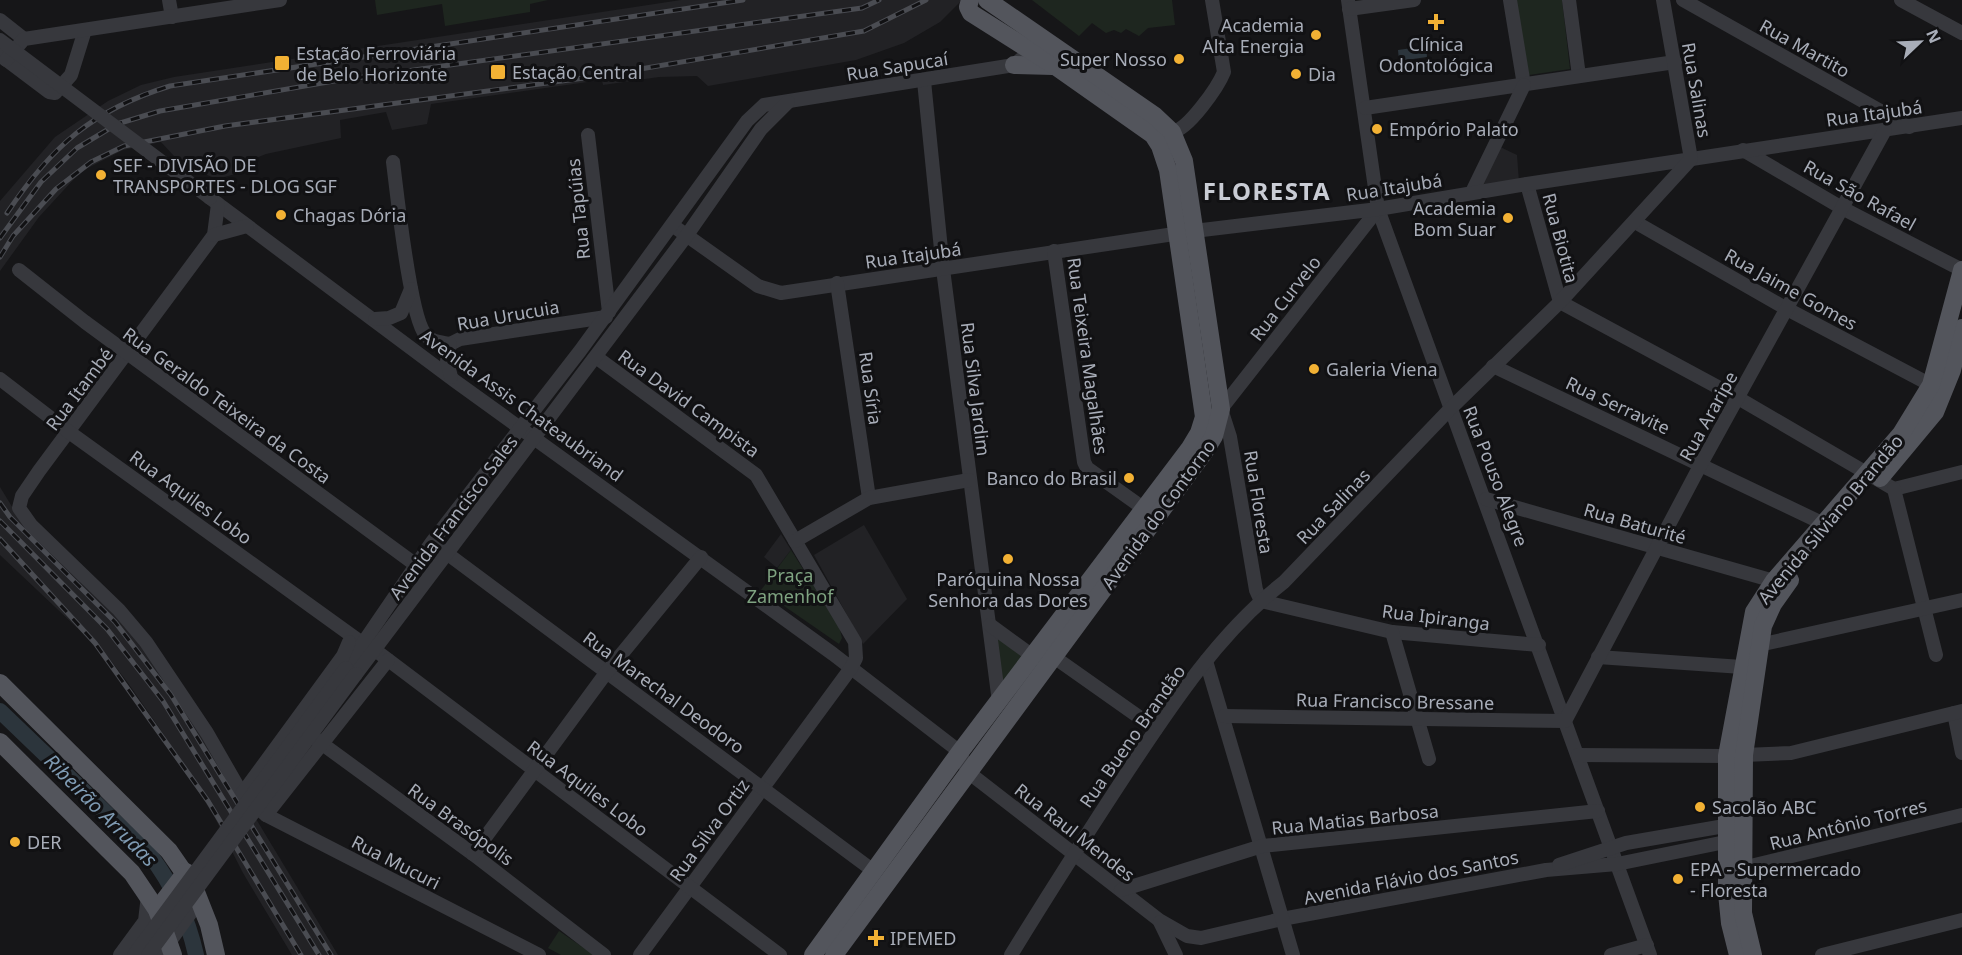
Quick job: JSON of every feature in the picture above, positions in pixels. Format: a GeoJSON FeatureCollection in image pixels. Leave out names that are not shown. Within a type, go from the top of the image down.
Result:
{"type":"FeatureCollection","features":[{"type":"Feature","properties":{"kind":"main road","name":"Avenida do Contorno"},"geometry":{"type":"LineString","coordinates":[[834,955],[1214,436],[1213,408],[1185,233],[1158,140],[1055,66],[971,13],[968,7],[970,0]]}},
{"type":"Feature","properties":{"kind":"main road","name":"Avenida do Contorno"},"geometry":{"type":"LineString","coordinates":[[987,0],[1155,116],[1172,132],[1184,161],[1185,233]]}},
{"type":"Feature","properties":{"kind":"main road"},"geometry":{"type":"LineString","coordinates":[[1008,0],[1072,45],[1094,73]]}},
{"type":"Feature","properties":{"kind":"main road"},"geometry":{"type":"LineString","coordinates":[[1014,65],[1055,66]]}},
{"type":"Feature","properties":{"kind":"main road","name":"Avenida Silviano Brandão"},"geometry":{"type":"LineString","coordinates":[[1738,955],[1730,923],[1735,832],[1735,755],[1742,667],[1754,612],[1774,581],[1824,524],[1880,481],[1931,385],[1962,270]]}},
{"type":"Feature","properties":{"kind":"main road","name":"Avenida Silviano Brandão"},"geometry":{"type":"LineString","coordinates":[[1735,755],[1763,626],[1779,595],[1880,481],[1935,412],[1957,369],[1962,328]]}},
{"type":"Feature","properties":{"kind":"main road","name":"Avenida do Contorno"},"geometry":{"type":"LineString","coordinates":[[813,955],[960,752],[1034,657],[1199,433],[1213,408]]}},
{"type":"Feature","properties":{"kind":"main road"},"geometry":{"type":"LineString","coordinates":[[0,683],[150,831],[198,902],[216,955]]}},
{"type":"Feature","properties":{"kind":"main road"},"geometry":{"type":"LineString","coordinates":[[0,742],[132,873],[161,906],[169,946]]}},
{"type":"Feature","properties":{"kind":"main road","name":"Avenida Silviano Brandão"},"geometry":{"type":"LineString","coordinates":[[1735,832],[1742,868],[1745,931],[1753,955]]}},
{"type":"Feature","properties":{"kind":"main road"},"geometry":{"type":"LineString","coordinates":[[161,906],[182,877]]}},
{"type":"Feature","properties":{"kind":"street"},"geometry":{"type":"LineString","coordinates":[[169,0],[172,17]]}},
{"type":"Feature","properties":{"kind":"street"},"geometry":{"type":"LineString","coordinates":[[85,30],[71,75],[55,93],[49,92],[3,58],[24,39],[280,0]]}},
{"type":"Feature","properties":{"kind":"street"},"geometry":{"type":"LineString","coordinates":[[1172,132],[1178,132],[1189,121],[1220,81],[1224,72],[1212,0]]}},
{"type":"Feature","properties":{"kind":"street"},"geometry":{"type":"LineString","coordinates":[[1348,5],[1413,0]]}},
{"type":"Feature","properties":{"kind":"street"},"geometry":{"type":"LineString","coordinates":[[1472,192],[1524,85],[1510,0]]}},
{"type":"Feature","properties":{"kind":"street"},"geometry":{"type":"LineString","coordinates":[[1569,0],[1579,76]]}},
{"type":"Feature","properties":{"kind":"street","name":"Rua Salinas"},"geometry":{"type":"LineString","coordinates":[[1206,661],[1261,601],[1284,582],[1451,408],[1560,302],[1691,159],[1663,0]]}},
{"type":"Feature","properties":{"kind":"street","name":"Rua Martito"},"geometry":{"type":"LineString","coordinates":[[1683,0],[1909,127]]}},
{"type":"Feature","properties":{"kind":"street"},"geometry":{"type":"LineString","coordinates":[[1901,0],[1962,33]]}},
{"type":"Feature","properties":{"kind":"street","name":"Rua Pouso Alegre"},"geometry":{"type":"LineString","coordinates":[[1348,5],[1365,108],[1378,209],[1486,499],[1649,950]]}},
{"type":"Feature","properties":{"kind":"street"},"geometry":{"type":"LineString","coordinates":[[0,20],[24,39]]}},
{"type":"Feature","properties":{"kind":"street"},"geometry":{"type":"LineString","coordinates":[[1014,65],[1028,49],[1030,40],[1026,29]]}},
{"type":"Feature","properties":{"kind":"street","name":"Avenida Assis Chateaubriand"},"geometry":{"type":"LineString","coordinates":[[0,40],[451,377],[701,556],[960,752]]}},
{"type":"Feature","properties":{"kind":"street"},"geometry":{"type":"LineString","coordinates":[[1365,108],[1675,62]]}},
{"type":"Feature","properties":{"kind":"street","name":"Rua Sapucaí"},"geometry":{"type":"LineString","coordinates":[[764,105],[1014,65]]}},
{"type":"Feature","properties":{"kind":"street","name":"Rua Silva Jardim"},"geometry":{"type":"LineString","coordinates":[[924,81],[943,269],[999,702]]}},
{"type":"Feature","properties":{"kind":"street","name":"Avenida Francisco Sales"},"geometry":{"type":"LineString","coordinates":[[368,646],[447,554],[687,235],[761,129],[788,102]]}},
{"type":"Feature","properties":{"kind":"street","name":"Avenida Francisco Sales"},"geometry":{"type":"LineString","coordinates":[[148,955],[351,671],[432,542],[608,314],[747,121],[764,105]]}},
{"type":"Feature","properties":{"kind":"street","name":"Rua Itajubá"},"geometry":{"type":"LineString","coordinates":[[672,225],[769,291],[781,293],[1054,251],[1378,209],[1472,192],[1962,118]]}},
{"type":"Feature","properties":{"kind":"street","name":"Rua Araripe"},"geometry":{"type":"LineString","coordinates":[[1565,721],[1701,464],[1886,130]]}},
{"type":"Feature","properties":{"kind":"street","name":"Rua Tapúias"},"geometry":{"type":"LineString","coordinates":[[588,135],[608,314]]}},
{"type":"Feature","properties":{"kind":"street","name":"Rua São Rafael"},"geometry":{"type":"LineString","coordinates":[[1743,150],[1842,208],[1962,270]]}},
{"type":"Feature","properties":{"kind":"street"},"geometry":{"type":"LineString","coordinates":[[393,162],[411,289],[421,328],[426,336],[435,342],[450,344]]}},
{"type":"Feature","properties":{"kind":"street"},"geometry":{"type":"LineString","coordinates":[[1659,164],[1673,180]]}},
{"type":"Feature","properties":{"kind":"street","name":"Rua Biotita"},"geometry":{"type":"LineString","coordinates":[[1527,184],[1560,302]]}},
{"type":"Feature","properties":{"kind":"street","name":"Rua Itambé"},"geometry":{"type":"LineString","coordinates":[[19,508],[22,496],[214,235],[214,201]]}},
{"type":"Feature","properties":{"kind":"street","name":"Rua Curvelo"},"geometry":{"type":"LineString","coordinates":[[1213,408],[1378,209]]}},
{"type":"Feature","properties":{"kind":"street","name":"Rua Jaime Gomes"},"geometry":{"type":"LineString","coordinates":[[1635,222],[1787,309],[1931,385]]}},
{"type":"Feature","properties":{"kind":"street"},"geometry":{"type":"LineString","coordinates":[[214,235],[247,226]]}},
{"type":"Feature","properties":{"kind":"street","name":"Rua Teixeira Magalhães"},"geometry":{"type":"LineString","coordinates":[[1054,251],[1084,462],[1087,468],[1143,508]]}},
{"type":"Feature","properties":{"kind":"street","name":"Rua Geraldo Teixeira da Costa"},"geometry":{"type":"LineString","coordinates":[[18,270],[127,354],[416,565]]}},
{"type":"Feature","properties":{"kind":"street","name":"Rua Tapúias"},"geometry":{"type":"LineString","coordinates":[[604,280],[626,289]]}},
{"type":"Feature","properties":{"kind":"street","name":"Rua Síria"},"geometry":{"type":"LineString","coordinates":[[837,284],[869,498]]}},
{"type":"Feature","properties":{"kind":"street"},"geometry":{"type":"LineString","coordinates":[[375,319],[389,318],[400,313],[411,289]]}},
{"type":"Feature","properties":{"kind":"street"},"geometry":{"type":"LineString","coordinates":[[1560,302],[1738,398],[1880,481],[1962,472]]}},
{"type":"Feature","properties":{"kind":"street","name":"Rua Urucuia"},"geometry":{"type":"LineString","coordinates":[[451,377],[447,362],[450,344],[460,339],[608,314]]}},
{"type":"Feature","properties":{"kind":"street","name":"Rua David Campista"},"geometry":{"type":"LineString","coordinates":[[596,357],[756,475],[855,642],[856,658],[851,668]]}},
{"type":"Feature","properties":{"kind":"street","name":"Rua Serravite"},"geometry":{"type":"LineString","coordinates":[[1493,366],[1824,524]]}},
{"type":"Feature","properties":{"kind":"street","name":"Rua Aquiles Lobo"},"geometry":{"type":"LineString","coordinates":[[0,379],[69,432],[388,660],[780,955]]}},
{"type":"Feature","properties":{"kind":"street","name":"Rua Floresta"},"geometry":{"type":"LineString","coordinates":[[1213,408],[1231,443],[1253,578],[1261,601]]}},
{"type":"Feature","properties":{"kind":"street"},"geometry":{"type":"LineString","coordinates":[[795,541],[869,498],[969,480]]}},
{"type":"Feature","properties":{"kind":"street"},"geometry":{"type":"LineString","coordinates":[[1880,481],[1926,609],[1936,655]]}},
{"type":"Feature","properties":{"kind":"street","name":"Rua Baturité"},"geometry":{"type":"LineString","coordinates":[[1486,499],[1774,581]]}},
{"type":"Feature","properties":{"kind":"street","name":"Rua Mucuri"},"geometry":{"type":"LineString","coordinates":[[19,508],[31,525],[119,610],[146,642],[207,733],[242,794],[266,815],[536,954]]}},
{"type":"Feature","properties":{"kind":"street","name":"Rua Marechal Deodoro"},"geometry":{"type":"LineString","coordinates":[[432,542],[606,673],[763,786],[875,872]]}},
{"type":"Feature","properties":{"kind":"street"},"geometry":{"type":"LineString","coordinates":[[473,854],[606,673],[701,556]]}},
{"type":"Feature","properties":{"kind":"street"},"geometry":{"type":"LineString","coordinates":[[1759,645],[1962,600]]}},
{"type":"Feature","properties":{"kind":"street","name":"Rua Ipiranga"},"geometry":{"type":"LineString","coordinates":[[1261,601],[1392,633],[1539,645]]}},
{"type":"Feature","properties":{"kind":"street"},"geometry":{"type":"LineString","coordinates":[[990,625],[1034,657]]}},
{"type":"Feature","properties":{"kind":"street"},"geometry":{"type":"LineString","coordinates":[[1392,633],[1420,720],[1429,759]]}},
{"type":"Feature","properties":{"kind":"street"},"geometry":{"type":"LineString","coordinates":[[242,794],[348,648],[350,635]]}},
{"type":"Feature","properties":{"kind":"street"},"geometry":{"type":"LineString","coordinates":[[1054,657],[1156,729]]}},
{"type":"Feature","properties":{"kind":"street"},"geometry":{"type":"LineString","coordinates":[[1598,657],[1742,667]]}},
{"type":"Feature","properties":{"kind":"street"},"geometry":{"type":"LineString","coordinates":[[266,815],[388,660]]}},
{"type":"Feature","properties":{"kind":"street"},"geometry":{"type":"LineString","coordinates":[[1206,661],[1293,955]]}},
{"type":"Feature","properties":{"kind":"street","name":"Rua Bueno Brandão"},"geometry":{"type":"LineString","coordinates":[[1011,955],[1074,853],[1156,729],[1206,661]]}},
{"type":"Feature","properties":{"kind":"street","name":"Rua Silva Ortiz"},"geometry":{"type":"LineString","coordinates":[[640,955],[851,668]]}},
{"type":"Feature","properties":{"kind":"street","name":"Avenida Francisco Sales"},"geometry":{"type":"LineString","coordinates":[[134,955],[351,671]]}},
{"type":"Feature","properties":{"kind":"street"},"geometry":{"type":"LineString","coordinates":[[1578,755],[1791,753],[1958,712],[1962,753]]}},
{"type":"Feature","properties":{"kind":"street","name":"Rua Francisco Bressane"},"geometry":{"type":"LineString","coordinates":[[1224,716],[1565,721]]}},
{"type":"Feature","properties":{"kind":"street","name":"Rua Brasópolis"},"geometry":{"type":"LineString","coordinates":[[295,724],[473,854],[604,955]]}},
{"type":"Feature","properties":{"kind":"street"},"geometry":{"type":"LineString","coordinates":[[968,772],[960,752],[982,754]]}},
{"type":"Feature","properties":{"kind":"street","name":"Rua Raul Mendes"},"geometry":{"type":"LineString","coordinates":[[968,772],[1159,921]]}},
{"type":"Feature","properties":{"kind":"street","name":"Rua Matias Barbosa"},"geometry":{"type":"LineString","coordinates":[[1121,890],[1262,846],[1598,811]]}},
{"type":"Feature","properties":{"kind":"street","name":"Rua Antônio Torres"},"geometry":{"type":"LineString","coordinates":[[1742,868],[1962,815]]}},
{"type":"Feature","properties":{"kind":"street","name":"Avenida Flávio dos Santos"},"geometry":{"type":"LineString","coordinates":[[1546,870],[1611,847],[1735,832]]}},
{"type":"Feature","properties":{"kind":"street","name":"Avenida Flávio dos Santos"},"geometry":{"type":"LineString","coordinates":[[1175,952],[1201,938],[1282,919],[1546,870],[1617,864],[1735,832]]}},
{"type":"Feature","properties":{"kind":"street"},"geometry":{"type":"LineString","coordinates":[[120,955],[145,921],[148,892]]}},
{"type":"Feature","properties":{"kind":"street"},"geometry":{"type":"LineString","coordinates":[[169,946],[198,902]]}},
{"type":"Feature","properties":{"kind":"street"},"geometry":{"type":"LineString","coordinates":[[1289,940],[1303,915]]}},
{"type":"Feature","properties":{"kind":"street"},"geometry":{"type":"LineString","coordinates":[[1822,955],[1962,920]]}},
{"type":"Feature","properties":{"kind":"street"},"geometry":{"type":"LineString","coordinates":[[1159,921],[1186,936],[1201,938]]}},
{"type":"Feature","properties":{"kind":"street"},"geometry":{"type":"LineString","coordinates":[[1159,921],[1175,952]]}},
{"type":"Feature","properties":{"kind":"street"},"geometry":{"type":"LineString","coordinates":[[1611,955],[1649,950]]}},
{"type":"Feature","properties":{"kind":"shaded area"},"geometry":{"type":"Polygon","coordinates":[[[681,0],[962,0],[940,22],[904,43],[856,60],[708,86],[697,76],[659,77],[603,85],[602,80],[431,104],[427,124],[392,130],[386,112],[340,120],[341,138],[266,154],[248,161],[239,173],[217,179],[197,171],[174,156],[161,142],[123,150],[86,169],[73,180],[39,217],[0,271],[0,201],[55,137],[108,101],[141,85],[174,77],[681,0]]]}},
{"type":"Feature","properties":{"kind":"shaded area"},"geometry":{"type":"Polygon","coordinates":[[[1426,46],[1427,57],[1399,61],[1398,50],[1426,46]]]}},
{"type":"Feature","properties":{"kind":"shaded area"},"geometry":{"type":"Polygon","coordinates":[[[1498,146],[1517,155],[1519,182],[1479,188],[1498,146]]]}},
{"type":"Feature","properties":{"kind":"shaded area"},"geometry":{"type":"Polygon","coordinates":[[[0,487],[25,528],[71,567],[144,644],[220,759],[338,955],[292,955],[243,873],[215,818],[162,732],[128,683],[108,657],[0,555],[0,487]]]}},
{"type":"Feature","properties":{"kind":"shaded area"},"geometry":{"type":"Polygon","coordinates":[[[864,525],[907,599],[863,644],[814,555],[864,525]]]}},
{"type":"Feature","properties":{"kind":"shaded area"},"geometry":{"type":"Polygon","coordinates":[[[781,534],[791,550],[777,568],[764,557],[781,534]]]}},
{"type":"Feature","properties":{"kind":"green space"},"geometry":{"type":"Polygon","coordinates":[[[375,0],[548,0],[530,4],[530,12],[445,26],[442,4],[377,15],[375,0]]]}},
{"type":"Feature","properties":{"kind":"green space"},"geometry":{"type":"Polygon","coordinates":[[[1032,0],[1172,0],[1175,25],[1148,28],[1139,36],[1126,29],[1121,33],[1114,30],[1106,33],[1092,23],[1079,36],[1032,0]]]}},
{"type":"Feature","properties":{"kind":"green space"},"geometry":{"type":"Polygon","coordinates":[[[1516,0],[1562,0],[1570,69],[1529,75],[1516,0]]]}},
{"type":"Feature","properties":{"kind":"green space","name":"Praça Zamenhof"},"geometry":{"type":"Polygon","coordinates":[[[791,550],[839,626],[842,638],[839,644],[761,590],[791,550]]]}},
{"type":"Feature","properties":{"kind":"green space"},"geometry":{"type":"Polygon","coordinates":[[[994,633],[1025,655],[1000,685],[994,633]]]}},
{"type":"Feature","properties":{"kind":"green space"},"geometry":{"type":"Polygon","coordinates":[[[559,931],[594,955],[561,955],[548,948],[559,931]]]}},
{"type":"Feature","properties":{"kind":"waterway","name":"Ribeirão Arrudas"},"geometry":{"type":"LineString","coordinates":[[0,711],[150,855],[178,902],[189,928],[196,955]]}},
{"type":"Feature","properties":{"kind":"railway"},"geometry":{"type":"LineString","coordinates":[[7,213],[40,168],[76,133],[118,107],[170,86],[743,0]]}},
{"type":"Feature","properties":{"kind":"railway"},"geometry":{"type":"LineString","coordinates":[[0,238],[41,182],[77,148],[117,124],[160,111],[334,81],[862,8],[879,0]]}},
{"type":"Feature","properties":{"kind":"railway"},"geometry":{"type":"LineString","coordinates":[[0,257],[13,236],[56,189],[91,162],[124,146],[225,126],[599,76],[864,31],[926,0]]}},
{"type":"Feature","properties":{"kind":"railway"},"geometry":{"type":"LineString","coordinates":[[0,503],[10,517],[115,622],[171,695],[331,955]]}},
{"type":"Feature","properties":{"kind":"railway"},"geometry":{"type":"LineString","coordinates":[[0,521],[107,629],[163,701],[319,955]]}},
{"type":"Feature","properties":{"kind":"railway"},"geometry":{"type":"LineString","coordinates":[[0,539],[95,643],[208,801],[301,955]]}},
{"type":"Feature","properties":{"kind":"place","name":"Clínica Odontológica"},"geometry":{"type":"Point","coordinates":[1436,22]}},
{"type":"Feature","properties":{"kind":"place","name":"Academia Alta Energia"},"geometry":{"type":"Point","coordinates":[1316,35]}},
{"type":"Feature","properties":{"kind":"place","name":"Super Nosso"},"geometry":{"type":"Point","coordinates":[1179,59]}},
{"type":"Feature","properties":{"kind":"place","name":"Estação Ferroviária de Belo Horizonte"},"geometry":{"type":"Point","coordinates":[282,63]}},
{"type":"Feature","properties":{"kind":"place","name":"Estação Central"},"geometry":{"type":"Point","coordinates":[498,72]}},
{"type":"Feature","properties":{"kind":"place","name":"Dia"},"geometry":{"type":"Point","coordinates":[1296,74]}},
{"type":"Feature","properties":{"kind":"place","name":"Empório Palato"},"geometry":{"type":"Point","coordinates":[1377,129]}},
{"type":"Feature","properties":{"kind":"place","name":"SEF - DIVISÃO DE TRANSPORTES - DLOG SGF"},"geometry":{"type":"Point","coordinates":[101,175]}},
{"type":"Feature","properties":{"kind":"place","name":"Chagas Dória"},"geometry":{"type":"Point","coordinates":[281,215]}},
{"type":"Feature","properties":{"kind":"place","name":"Academia Bom Suar"},"geometry":{"type":"Point","coordinates":[1508,218]}},
{"type":"Feature","properties":{"kind":"place","name":"Galeria Viena"},"geometry":{"type":"Point","coordinates":[1314,369]}},
{"type":"Feature","properties":{"kind":"place","name":"Banco do Brasil"},"geometry":{"type":"Point","coordinates":[1129,478]}},
{"type":"Feature","properties":{"kind":"place","name":"Paróquina Nossa Senhora das Dores"},"geometry":{"type":"Point","coordinates":[1008,559]}},
{"type":"Feature","properties":{"kind":"place","name":"Sacolão ABC"},"geometry":{"type":"Point","coordinates":[1700,807]}},
{"type":"Feature","properties":{"kind":"place","name":"DER"},"geometry":{"type":"Point","coordinates":[15,842]}},
{"type":"Feature","properties":{"kind":"place","name":"EPA - Supermercado - Floresta"},"geometry":{"type":"Point","coordinates":[1678,879]}},
{"type":"Feature","properties":{"kind":"place","name":"IPEMED"},"geometry":{"type":"Point","coordinates":[876,938]}},
{"type":"Feature","properties":{"kind":"district","name":"FLORESTA"},"geometry":{"type":"Point","coordinates":[1267,190]}}]}
